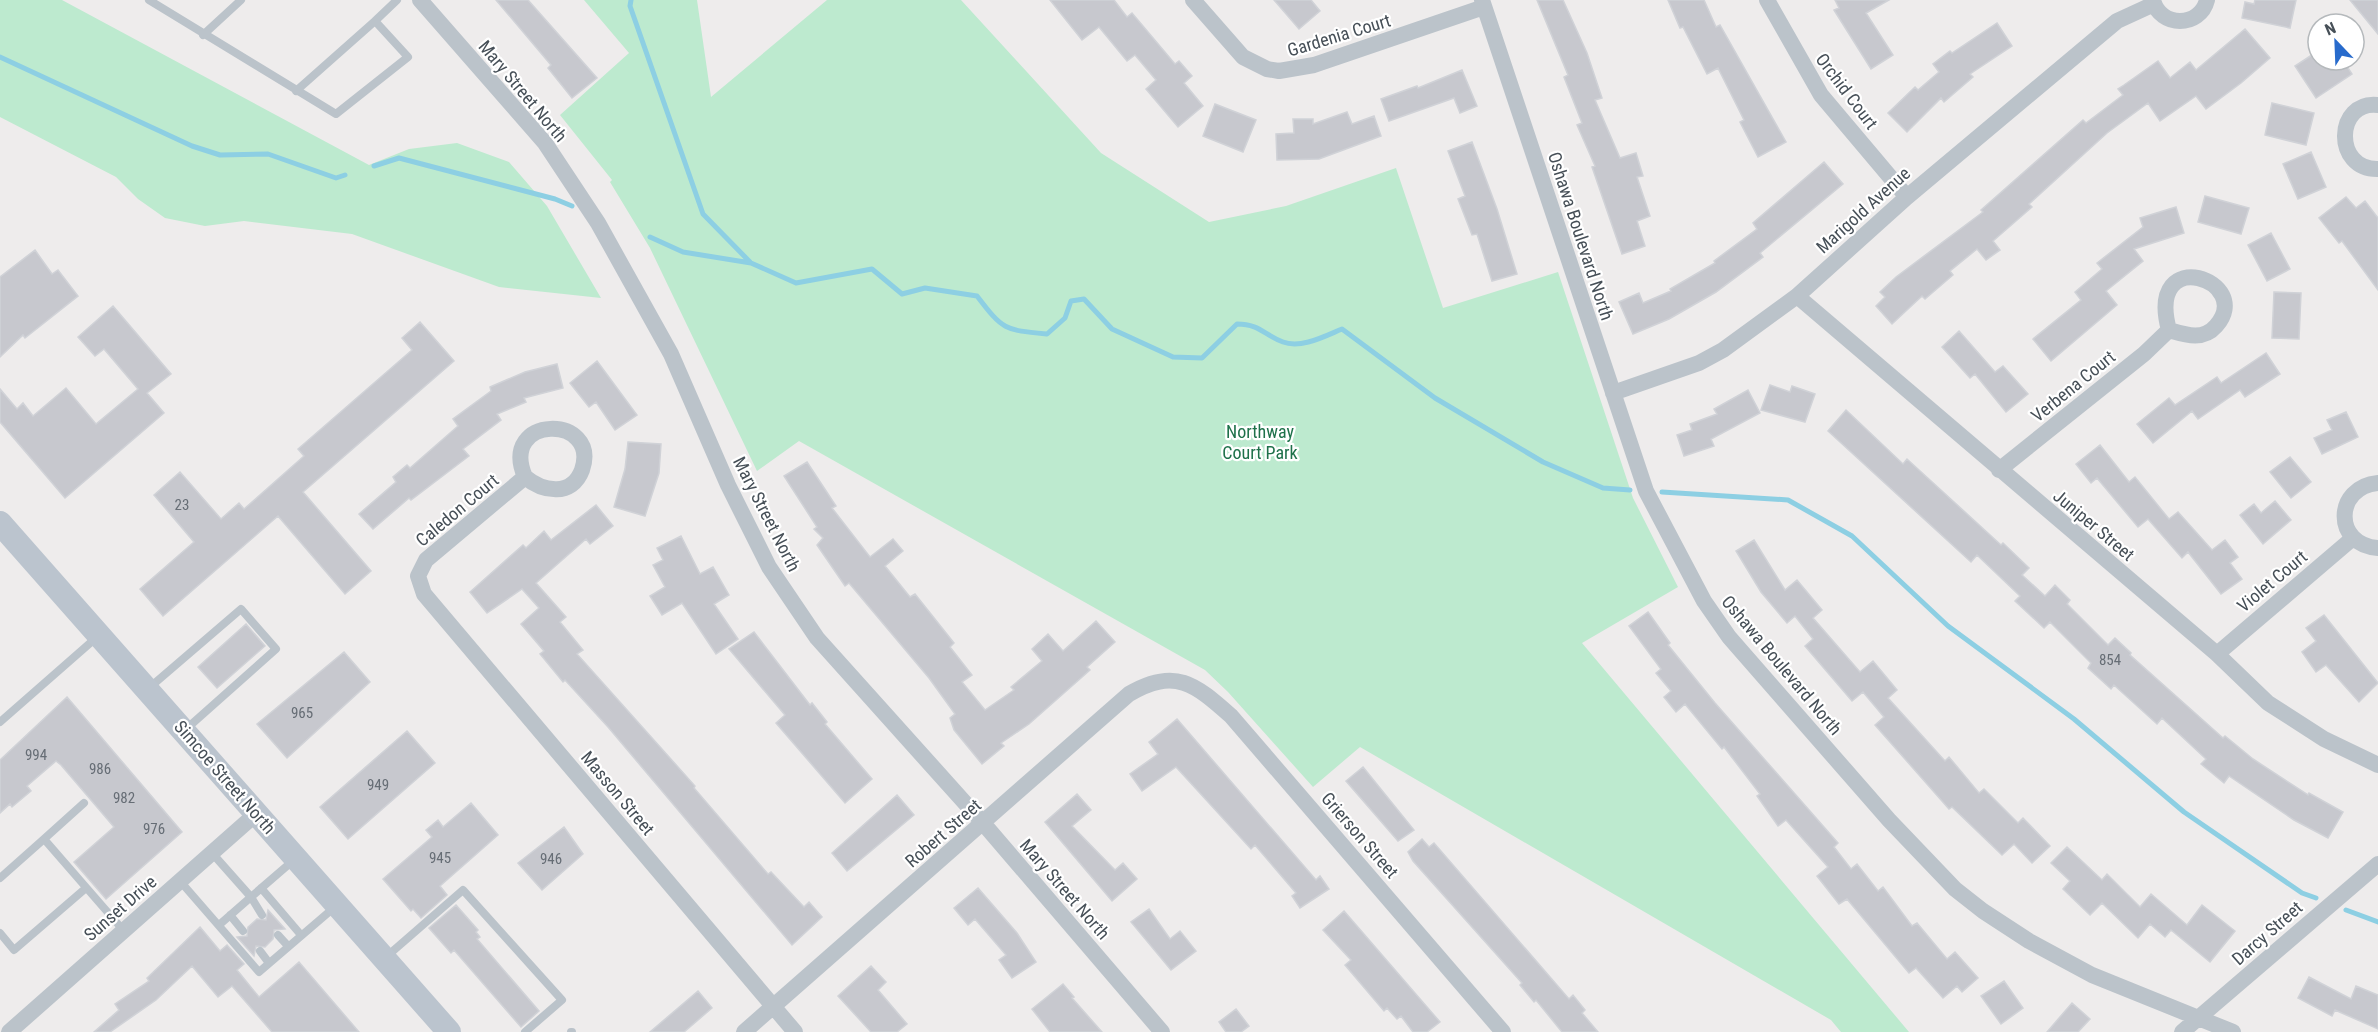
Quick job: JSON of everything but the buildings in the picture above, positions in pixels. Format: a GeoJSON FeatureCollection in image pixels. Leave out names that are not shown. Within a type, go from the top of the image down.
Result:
{"type":"FeatureCollection","features":[{"type":"Feature","properties":{"kind":"main road","name":"Simcoe Street North"},"geometry":{"type":"LineString","coordinates":[[0,523],[185,730],[449,1032]]}},
{"type":"Feature","properties":{"kind":"street","name":"Mary Street North"},"geometry":{"type":"LineString","coordinates":[[420,0],[545,143],[598,223],[671,354],[728,485],[769,567],[811,629],[1162,1032]]}},
{"type":"Feature","properties":{"kind":"street","name":"Gardenia Court"},"geometry":{"type":"LineString","coordinates":[[1193,0],[1243,57],[1267,69],[1279,71],[1297,70],[1324,62],[1483,3]]}},
{"type":"Feature","properties":{"kind":"street","name":"Orchid Court"},"geometry":{"type":"LineString","coordinates":[[1767,0],[1821,95],[1907,197]]}},
{"type":"Feature","properties":{"kind":"street"},"geometry":{"type":"LineString","coordinates":[[2154,2],[2167,19],[2185,21],[2197,16],[2207,0]]}},
{"type":"Feature","properties":{"kind":"street","name":"Marigold Avenue"},"geometry":{"type":"LineString","coordinates":[[1613,393],[1699,363],[1723,350],[1797,296],[1907,197],[2117,21],[2154,2]]}},
{"type":"Feature","properties":{"kind":"street","name":"Oshawa Boulevard North"},"geometry":{"type":"LineString","coordinates":[[1483,3],[1646,491],[1704,601],[1729,637],[1888,820],[1955,889],[1983,911],[2029,942],[2092,975],[2233,1032]]}},
{"type":"Feature","properties":{"kind":"street"},"geometry":{"type":"LineString","coordinates":[[2378,105],[2363,107],[2354,112],[2348,120],[2344,141],[2352,159],[2361,165],[2378,169]]}},
{"type":"Feature","properties":{"kind":"street","name":"Juniper Street"},"geometry":{"type":"LineString","coordinates":[[1797,296],[2217,654],[2268,702],[2324,739],[2378,765]]}},
{"type":"Feature","properties":{"kind":"street","name":"Verbena Court"},"geometry":{"type":"LineString","coordinates":[[1999,470],[2144,354],[2169,330]]}},
{"type":"Feature","properties":{"kind":"street","name":"Caledon Court"},"geometry":{"type":"LineString","coordinates":[[417,576],[426,560],[525,477]]}},
{"type":"Feature","properties":{"kind":"street"},"geometry":{"type":"LineString","coordinates":[[2378,483],[2359,488],[2346,505],[2346,526],[2353,538],[2369,548],[2378,548]]}},
{"type":"Feature","properties":{"kind":"street","name":"Violet Court"},"geometry":{"type":"LineString","coordinates":[[2217,654],[2353,538]]}},
{"type":"Feature","properties":{"kind":"street","name":"Masson Street"},"geometry":{"type":"LineString","coordinates":[[417,576],[424,594],[795,1032]]}},
{"type":"Feature","properties":{"kind":"street","name":"Robert Street"},"geometry":{"type":"LineString","coordinates":[[744,1032],[1129,694],[1150,681],[1175,680]]}},
{"type":"Feature","properties":{"kind":"street","name":"Grierson Street"},"geometry":{"type":"LineString","coordinates":[[1175,680],[1203,691],[1231,716],[1503,1032]]}},
{"type":"Feature","properties":{"kind":"street","name":"Sunset Drive"},"geometry":{"type":"LineString","coordinates":[[9,1032],[257,813]]}},
{"type":"Feature","properties":{"kind":"street","name":"Darcy Street"},"geometry":{"type":"LineString","coordinates":[[2182,1032],[2378,864]]}},
{"type":"Feature","properties":{"kind":"lane"},"geometry":{"type":"LineString","coordinates":[[149,0],[202,35],[336,114],[408,57],[375,21]]}},
{"type":"Feature","properties":{"kind":"lane"},"geometry":{"type":"LineString","coordinates":[[202,35],[241,0]]}},
{"type":"Feature","properties":{"kind":"lane"},"geometry":{"type":"LineString","coordinates":[[296,91],[397,0]]}},
{"type":"Feature","properties":{"kind":"lane"},"geometry":{"type":"LineString","coordinates":[[148,689],[241,609],[276,649],[185,730]]}},
{"type":"Feature","properties":{"kind":"lane"},"geometry":{"type":"LineString","coordinates":[[0,722],[99,635]]}},
{"type":"Feature","properties":{"kind":"lane"},"geometry":{"type":"LineString","coordinates":[[0,878],[84,803]]}},
{"type":"Feature","properties":{"kind":"lane"},"geometry":{"type":"LineString","coordinates":[[44,839],[124,931]]}},
{"type":"Feature","properties":{"kind":"lane"},"geometry":{"type":"LineString","coordinates":[[212,853],[251,897],[262,915]]}},
{"type":"Feature","properties":{"kind":"lane"},"geometry":{"type":"LineString","coordinates":[[219,925],[296,858]]}},
{"type":"Feature","properties":{"kind":"lane"},"geometry":{"type":"LineString","coordinates":[[180,881],[259,972],[338,905]]}},
{"type":"Feature","properties":{"kind":"lane"},"geometry":{"type":"LineString","coordinates":[[0,933],[14,950],[86,888]]}},
{"type":"Feature","properties":{"kind":"lane"},"geometry":{"type":"LineString","coordinates":[[261,888],[301,935]]}},
{"type":"Feature","properties":{"kind":"lane"},"geometry":{"type":"LineString","coordinates":[[384,959],[463,890],[562,1000],[525,1032]]}},
{"type":"Feature","properties":{"kind":"lane"},"geometry":{"type":"LineString","coordinates":[[230,915],[243,931]]}},
{"type":"Feature","properties":{"kind":"lane"},"geometry":{"type":"LineString","coordinates":[[278,935],[288,946]]}},
{"type":"Feature","properties":{"kind":"lane"},"geometry":{"type":"LineString","coordinates":[[260,951],[269,963]]}},
{"type":"Feature","properties":{"kind":"green space"},"geometry":{"type":"Polygon","coordinates":[[[0,0],[62,0],[369,165],[409,149],[457,143],[509,162],[547,206],[601,298],[499,287],[352,234],[244,221],[205,226],[165,218],[138,199],[116,177],[0,117],[0,0]]]}},
{"type":"Feature","properties":{"kind":"green space","name":"Northway Court Park"},"geometry":{"type":"Polygon","coordinates":[[[584,0],[697,0],[711,97],[827,0],[961,0],[1101,153],[1209,222],[1286,206],[1396,168],[1443,308],[1558,272],[1633,498],[1678,587],[1582,643],[1909,1032],[1841,1032],[1831,1020],[1360,747],[1313,787],[1228,692],[1205,670],[799,441],[757,471],[650,248],[610,182],[612,180],[560,115],[629,53],[584,0]]]}},
{"type":"Feature","properties":{"kind":"waterway"},"geometry":{"type":"LineString","coordinates":[[631,0],[630,6],[703,214],[750,262]]}},
{"type":"Feature","properties":{"kind":"waterway"},"geometry":{"type":"LineString","coordinates":[[0,57],[192,146],[220,155],[268,154],[336,178],[345,175]]}},
{"type":"Feature","properties":{"kind":"waterway"},"geometry":{"type":"LineString","coordinates":[[374,166],[399,158],[555,199],[572,206]]}},
{"type":"Feature","properties":{"kind":"waterway"},"geometry":{"type":"LineString","coordinates":[[650,237],[683,252],[751,263],[796,283],[872,269],[902,294],[925,288],[977,296],[999,322],[1022,331],[1047,334],[1065,318],[1071,301],[1084,299],[1112,329],[1173,357],[1202,358],[1237,324],[1257,328],[1290,344],[1313,341],[1342,329],[1435,398],[1543,462],[1603,488],[1630,490]]}},
{"type":"Feature","properties":{"kind":"waterway"},"geometry":{"type":"LineString","coordinates":[[1662,492],[1788,500],[1852,536],[1948,626],[2074,719],[2184,812],[2302,893],[2316,898]]}},
{"type":"Feature","properties":{"kind":"waterway"},"geometry":{"type":"LineString","coordinates":[[2346,910],[2378,922]]}}]}
